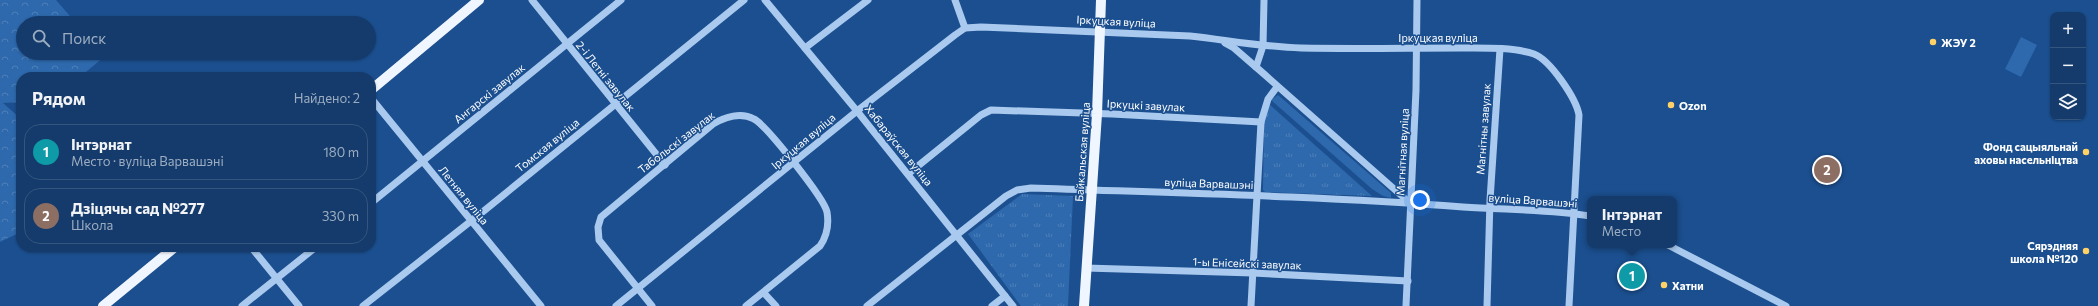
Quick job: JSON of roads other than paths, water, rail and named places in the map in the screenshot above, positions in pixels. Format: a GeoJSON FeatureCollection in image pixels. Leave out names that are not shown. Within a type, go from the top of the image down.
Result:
{"type":"FeatureCollection","features":[{"type":"Feature","properties":{"kind":"main road"},"geometry":{"type":"LineString","coordinates":[[376,86],[479,0]]}},
{"type":"Feature","properties":{"kind":"main road","name":"Байкальская вуліца"},"geometry":{"type":"LineString","coordinates":[[1084,306],[1097,114],[1101,0]]}},
{"type":"Feature","properties":{"kind":"main road"},"geometry":{"type":"LineString","coordinates":[[103,306],[170,252]]}},
{"type":"Feature","properties":{"kind":"street","name":"2-і Летні завулак"},"geometry":{"type":"LineString","coordinates":[[532,0],[566,44],[665,164]]}},
{"type":"Feature","properties":{"kind":"street","name":"Ангарскі завулак"},"geometry":{"type":"LineString","coordinates":[[376,199],[621,0]]}},
{"type":"Feature","properties":{"kind":"street","name":"Томская вуліца"},"geometry":{"type":"LineString","coordinates":[[363,306],[744,0]]}},
{"type":"Feature","properties":{"kind":"street","name":"Хабараўская вуліца"},"geometry":{"type":"LineString","coordinates":[[765,0],[857,110],[1013,306]]}},
{"type":"Feature","properties":{"kind":"street"},"geometry":{"type":"LineString","coordinates":[[805,48],[868,0]]}},
{"type":"Feature","properties":{"kind":"street"},"geometry":{"type":"LineString","coordinates":[[955,0],[965,28]]}},
{"type":"Feature","properties":{"kind":"street"},"geometry":{"type":"LineString","coordinates":[[1256,67],[1263,46],[1264,0]]}},
{"type":"Feature","properties":{"kind":"street","name":"Магнітная вуліца"},"geometry":{"type":"LineString","coordinates":[[1406,306],[1416,90],[1417,0]]}},
{"type":"Feature","properties":{"kind":"street","name":"Іркуцкая вуліца"},"geometry":{"type":"LineString","coordinates":[[616,306],[794,163],[857,110],[965,28],[981,27],[1190,36],[1263,46],[1300,48],[1500,49],[1532,53],[1543,58],[1563,84],[1578,108],[1580,115],[1569,306]]}},
{"type":"Feature","properties":{"kind":"street"},"geometry":{"type":"LineString","coordinates":[[1221,41],[1234,48],[1410,203]]}},
{"type":"Feature","properties":{"kind":"street","name":"Магнітны завулак"},"geometry":{"type":"LineString","coordinates":[[1487,306],[1490,209],[1500,49]]}},
{"type":"Feature","properties":{"kind":"street"},"geometry":{"type":"LineString","coordinates":[[1251,306],[1261,122],[1268,99],[1277,87]]}},
{"type":"Feature","properties":{"kind":"street","name":"Летняя вуліца"},"geometry":{"type":"LineString","coordinates":[[376,104],[540,306]]}},
{"type":"Feature","properties":{"kind":"street","name":"Іркуцкі завулак"},"geometry":{"type":"LineString","coordinates":[[908,174],[982,115],[991,110],[1261,122]]}},
{"type":"Feature","properties":{"kind":"street","name":"Табольскі завулак"},"geometry":{"type":"LineString","coordinates":[[652,306],[599,240],[598,227],[601,217],[605,212],[713,124],[725,118],[738,116],[753,118],[760,123],[794,163],[827,211],[827,236],[820,246],[764,293],[746,306]]}},
{"type":"Feature","properties":{"kind":"street","name":"вуліца Варвашэні"},"geometry":{"type":"LineString","coordinates":[[867,306],[955,234],[1017,190],[1091,190],[1258,196],[1410,203],[1574,213],[1587,215]]}},
{"type":"Feature","properties":{"kind":"street"},"geometry":{"type":"LineString","coordinates":[[1674,248],[1786,306]]}},
{"type":"Feature","properties":{"kind":"street"},"geometry":{"type":"LineString","coordinates":[[256,252],[299,306]]}},
{"type":"Feature","properties":{"kind":"street"},"geometry":{"type":"LineString","coordinates":[[242,306],[310,252]]}},
{"type":"Feature","properties":{"kind":"street","name":"1-ы Енісейскі завулак"},"geometry":{"type":"LineString","coordinates":[[1086,268],[1253,273],[1408,281]]}},
{"type":"Feature","properties":{"kind":"street"},"geometry":{"type":"LineString","coordinates":[[764,293],[776,306]]}},
{"type":"Feature","properties":{"kind":"street"},"geometry":{"type":"LineString","coordinates":[[992,306],[1005,296]]}},
{"type":"Feature","properties":{"kind":"place","name":"ЖЭУ 2"},"geometry":{"type":"Point","coordinates":[1933,42]}},
{"type":"Feature","properties":{"kind":"place","name":"Ozon"},"geometry":{"type":"Point","coordinates":[1671,105]}},
{"type":"Feature","properties":{"kind":"place","name":"Фонд сацыяльнай аховы насельніцтва"},"geometry":{"type":"Point","coordinates":[2086,152]}},
{"type":"Feature","properties":{"kind":"place","name":"Дзіцячы сад №277"},"geometry":{"type":"Point","coordinates":[1827,170]}},
{"type":"Feature","properties":{"kind":"place","name":"Сярэдняя школа №120"},"geometry":{"type":"Point","coordinates":[2086,251]}},
{"type":"Feature","properties":{"kind":"place","name":"Інтэрнат"},"geometry":{"type":"Point","coordinates":[1632,276]}},
{"type":"Feature","properties":{"kind":"place","name":"Хатни"},"geometry":{"type":"Point","coordinates":[1664,285]}}]}
